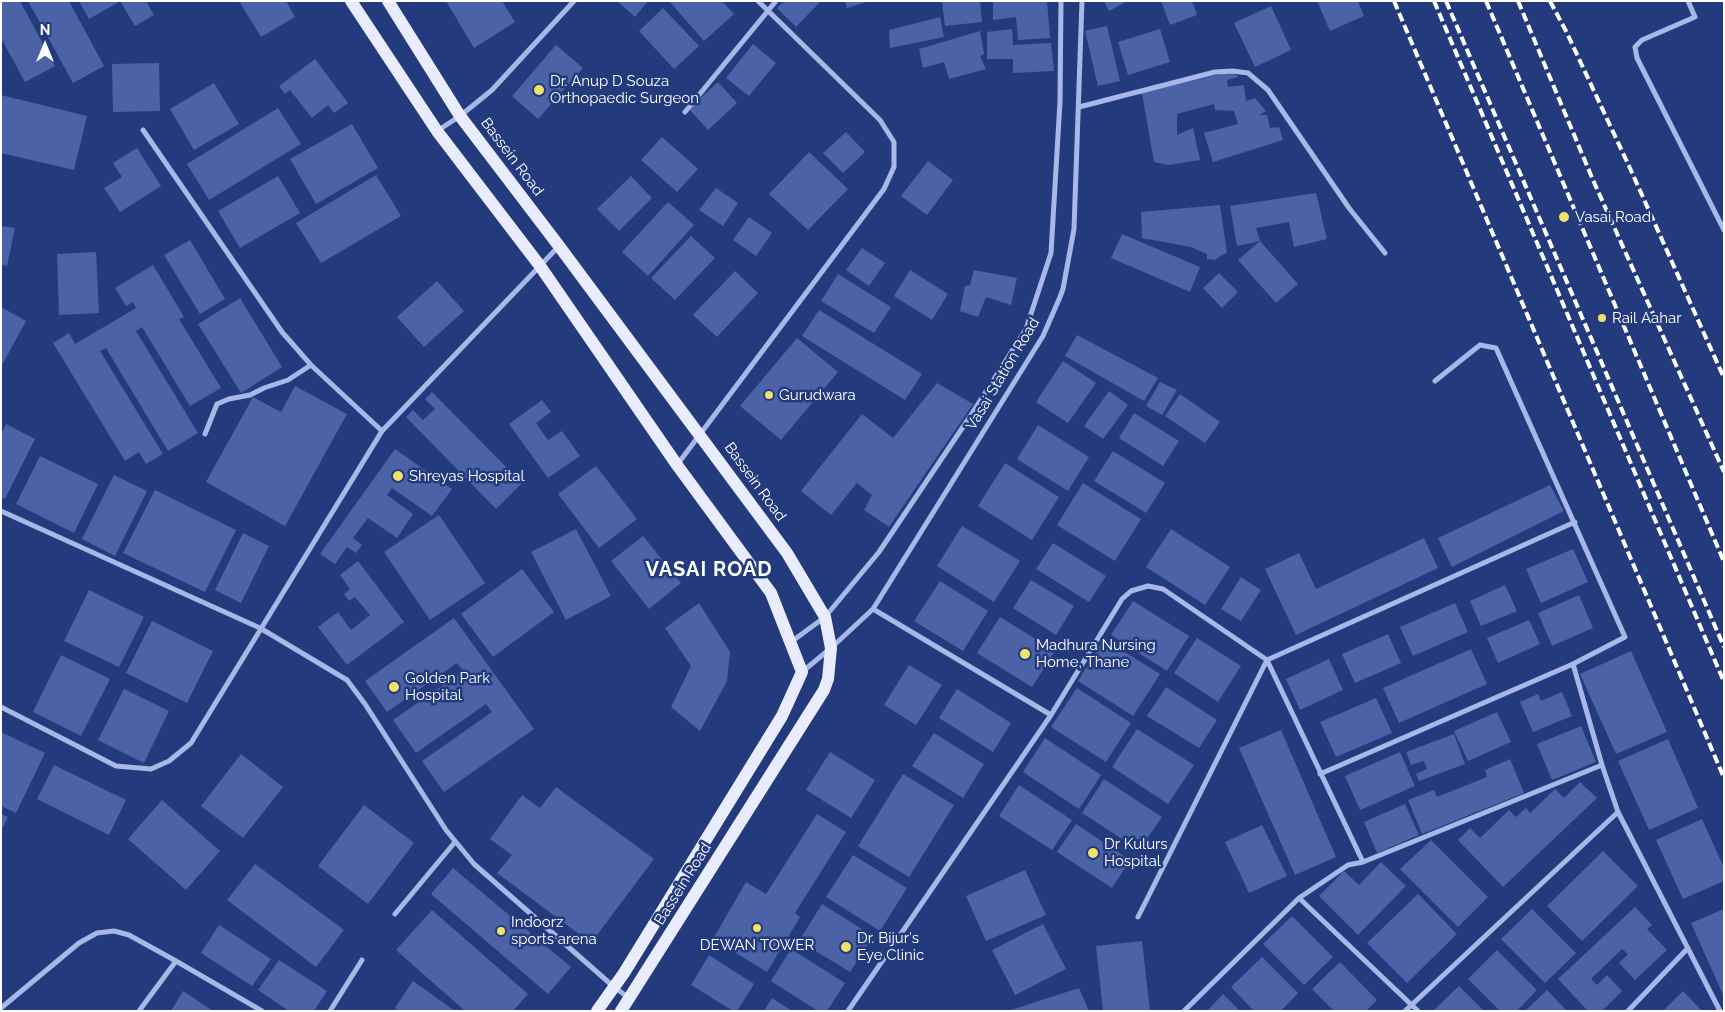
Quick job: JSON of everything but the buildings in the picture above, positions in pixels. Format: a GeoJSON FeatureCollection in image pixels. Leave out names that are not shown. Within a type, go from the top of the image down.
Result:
{"type":"FeatureCollection","features":[{"type":"Feature","properties":{"kind":"main road"},"geometry":{"type":"LineString","coordinates":[[351,1],[437,130],[540,266],[677,465],[771,593],[802,672]]}},
{"type":"Feature","properties":{"kind":"main road","name":"Bassein Road"},"geometry":{"type":"LineString","coordinates":[[388,1],[460,116],[700,434],[787,553],[825,617],[831,648],[828,679],[824,690],[621,1011]]}},
{"type":"Feature","properties":{"kind":"main road","name":"Bassein Road"},"geometry":{"type":"LineString","coordinates":[[597,1011],[614,987],[782,716],[802,672]]}},
{"type":"Feature","properties":{"kind":"street"},"geometry":{"type":"LineString","coordinates":[[437,130],[460,116],[492,90],[574,1]]}},
{"type":"Feature","properties":{"kind":"street"},"geometry":{"type":"LineString","coordinates":[[677,465],[884,190],[894,167],[894,142],[880,120],[758,1]]}},
{"type":"Feature","properties":{"kind":"street"},"geometry":{"type":"LineString","coordinates":[[685,112],[776,1]]}},
{"type":"Feature","properties":{"kind":"street"},"geometry":{"type":"LineString","coordinates":[[790,642],[825,617],[879,552],[1026,329],[1050,253],[1060,112],[1061,1]]}},
{"type":"Feature","properties":{"kind":"street","name":"Vasai Station Road"},"geometry":{"type":"LineString","coordinates":[[802,672],[873,609],[1044,336],[1063,289],[1074,229],[1082,1]]}},
{"type":"Feature","properties":{"kind":"street"},"geometry":{"type":"LineString","coordinates":[[1688,1],[1695,17],[1642,40],[1635,47],[1637,58],[1724,230]]}},
{"type":"Feature","properties":{"kind":"street"},"geometry":{"type":"LineString","coordinates":[[1079,107],[1215,72],[1232,71],[1248,73],[1268,90],[1349,208],[1385,253]]}},
{"type":"Feature","properties":{"kind":"street"},"geometry":{"type":"LineString","coordinates":[[143,130],[282,332],[311,365],[382,431]]}},
{"type":"Feature","properties":{"kind":"street"},"geometry":{"type":"LineString","coordinates":[[1,707],[116,766],[151,769],[169,761],[191,743],[382,431],[559,246]]}},
{"type":"Feature","properties":{"kind":"street"},"geometry":{"type":"LineString","coordinates":[[1320,774],[1573,664],[1625,637],[1496,348],[1480,345],[1435,381]]}},
{"type":"Feature","properties":{"kind":"street"},"geometry":{"type":"LineString","coordinates":[[205,434],[217,404],[229,399],[250,395],[288,380],[311,365]]}},
{"type":"Feature","properties":{"kind":"street"},"geometry":{"type":"LineString","coordinates":[[1,511],[260,628],[347,680],[365,704],[440,822],[474,864],[629,998]]}},
{"type":"Feature","properties":{"kind":"street"},"geometry":{"type":"LineString","coordinates":[[1138,917],[1267,660],[1575,522]]}},
{"type":"Feature","properties":{"kind":"street"},"geometry":{"type":"LineString","coordinates":[[848,1011],[1051,715],[1122,599],[1131,591],[1148,586],[1163,589],[1267,660],[1363,862]]}},
{"type":"Feature","properties":{"kind":"street"},"geometry":{"type":"LineString","coordinates":[[873,609],[1051,715]]}},
{"type":"Feature","properties":{"kind":"street"},"geometry":{"type":"LineString","coordinates":[[1573,664],[1602,766],[1618,812],[1720,1011]]}},
{"type":"Feature","properties":{"kind":"street"},"geometry":{"type":"LineString","coordinates":[[1184,1011],[1299,898],[1348,865],[1363,862],[1602,766]]}},
{"type":"Feature","properties":{"kind":"street"},"geometry":{"type":"LineString","coordinates":[[1405,1011],[1618,812]]}},
{"type":"Feature","properties":{"kind":"street"},"geometry":{"type":"LineString","coordinates":[[395,914],[455,842]]}},
{"type":"Feature","properties":{"kind":"street"},"geometry":{"type":"LineString","coordinates":[[1299,898],[1418,1011]]}},
{"type":"Feature","properties":{"kind":"street"},"geometry":{"type":"LineString","coordinates":[[1,1008],[79,943],[97,933],[114,931],[129,935],[262,1011]]}},
{"type":"Feature","properties":{"kind":"street"},"geometry":{"type":"LineString","coordinates":[[1628,1011],[1688,948]]}},
{"type":"Feature","properties":{"kind":"street"},"geometry":{"type":"LineString","coordinates":[[330,1011],[362,960]]}},
{"type":"Feature","properties":{"kind":"street"},"geometry":{"type":"LineString","coordinates":[[139,1011],[176,961]]}},
{"type":"Feature","properties":{"kind":"railway"},"geometry":{"type":"LineString","coordinates":[[1394,1],[1724,778]]}},
{"type":"Feature","properties":{"kind":"railway"},"geometry":{"type":"LineString","coordinates":[[1434,1],[1724,682]]}},
{"type":"Feature","properties":{"kind":"railway"},"geometry":{"type":"LineString","coordinates":[[1446,1],[1724,647]]}},
{"type":"Feature","properties":{"kind":"railway"},"geometry":{"type":"LineString","coordinates":[[1486,1],[1724,562]]}},
{"type":"Feature","properties":{"kind":"railway"},"geometry":{"type":"LineString","coordinates":[[1518,1],[1593,180],[1724,472]]}},
{"type":"Feature","properties":{"kind":"railway"},"geometry":{"type":"LineString","coordinates":[[1550,1],[1629,166],[1724,378]]}},
{"type":"Feature","properties":{"kind":"place","name":"Dr. Anup D Souza Orthopaedic Surgeon"},"geometry":{"type":"Point","coordinates":[539,90]}},
{"type":"Feature","properties":{"kind":"place","name":"Vasai Road"},"geometry":{"type":"Point","coordinates":[1564,217]}},
{"type":"Feature","properties":{"kind":"place","name":"Rail Aahar"},"geometry":{"type":"Point","coordinates":[1602,318]}},
{"type":"Feature","properties":{"kind":"place","name":"Gurudwara"},"geometry":{"type":"Point","coordinates":[769,395]}},
{"type":"Feature","properties":{"kind":"place","name":"Shreyas Hospital"},"geometry":{"type":"Point","coordinates":[398,476]}},
{"type":"Feature","properties":{"kind":"place","name":"Madhura Nursing Home, Thane"},"geometry":{"type":"Point","coordinates":[1025,654]}},
{"type":"Feature","properties":{"kind":"place","name":"Golden Park Hospital"},"geometry":{"type":"Point","coordinates":[394,687]}},
{"type":"Feature","properties":{"kind":"place","name":"Dr Kulurs Hospital"},"geometry":{"type":"Point","coordinates":[1093,853]}},
{"type":"Feature","properties":{"kind":"place","name":"DEWAN TOWER"},"geometry":{"type":"Point","coordinates":[757,928]}},
{"type":"Feature","properties":{"kind":"place","name":"Indoorz sports arena"},"geometry":{"type":"Point","coordinates":[501,931]}},
{"type":"Feature","properties":{"kind":"place","name":"Dr. Bijur's Eye Clinic"},"geometry":{"type":"Point","coordinates":[846,947]}},
{"type":"Feature","properties":{"kind":"district","name":"VASAI ROAD"},"geometry":{"type":"Point","coordinates":[709,570]}}]}
